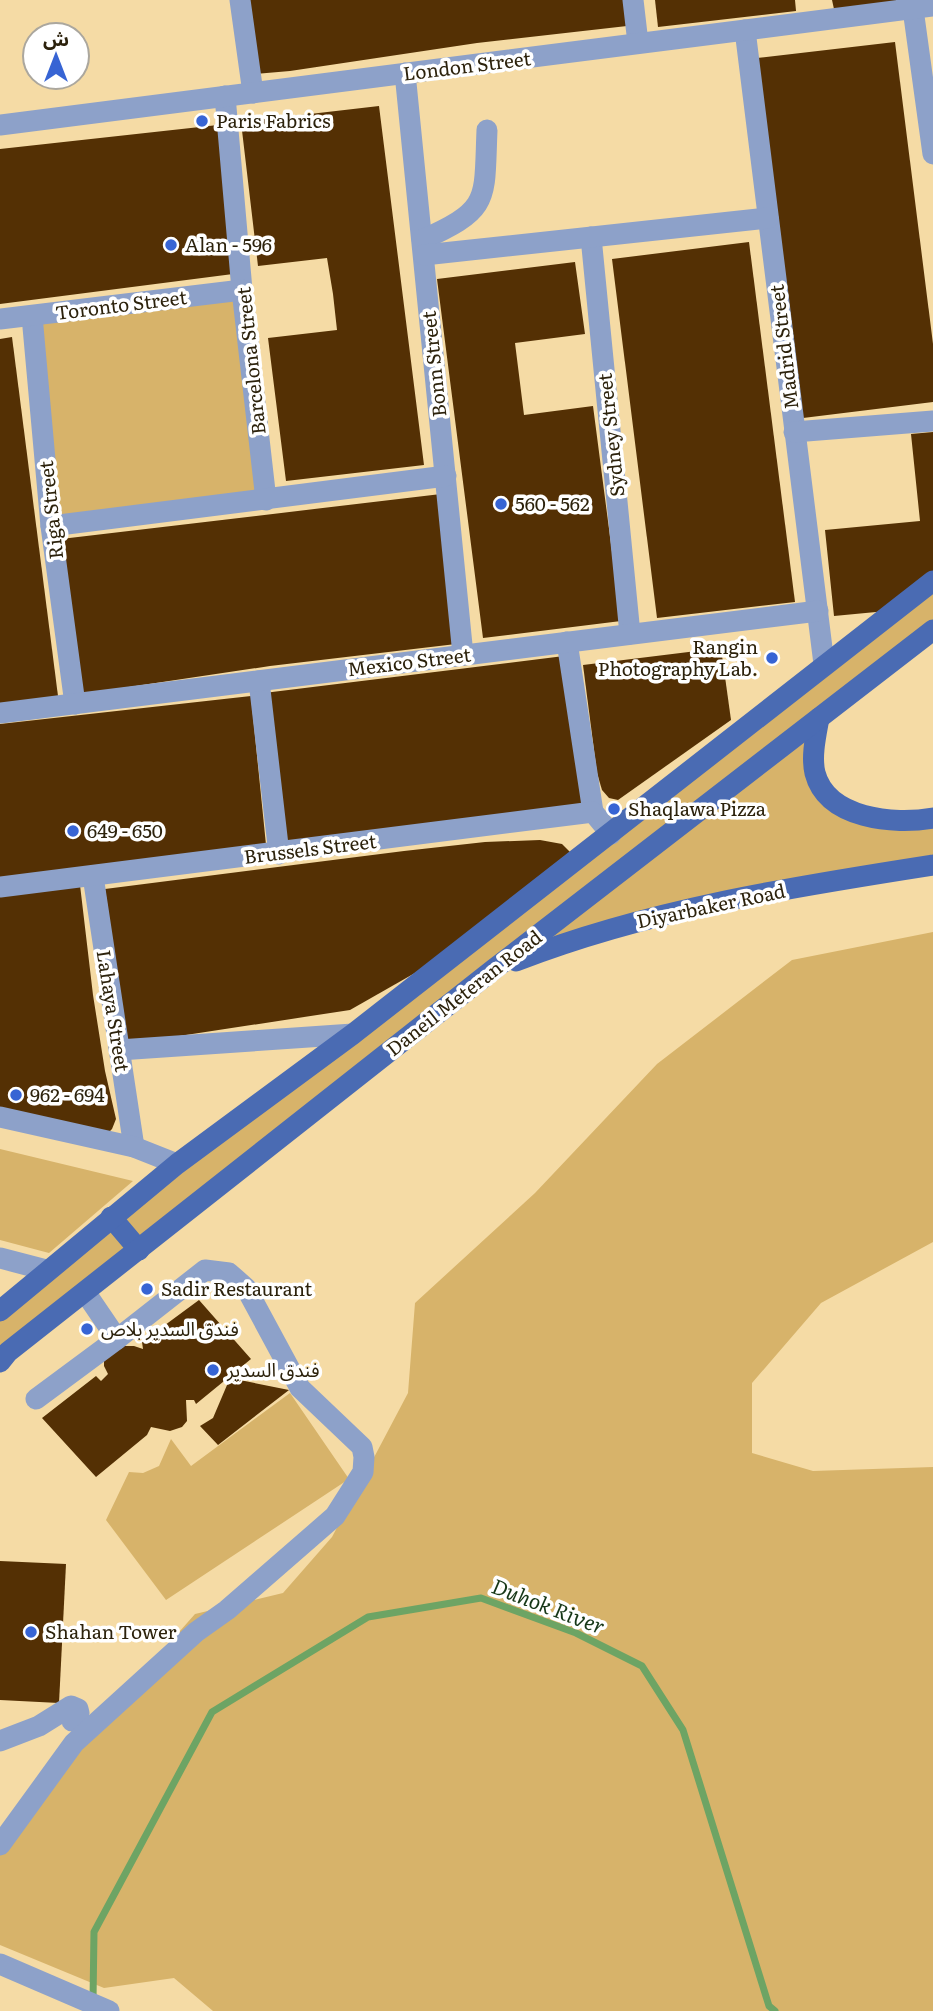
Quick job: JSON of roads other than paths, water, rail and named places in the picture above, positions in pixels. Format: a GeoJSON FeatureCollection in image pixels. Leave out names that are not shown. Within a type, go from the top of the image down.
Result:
{"type":"FeatureCollection","features":[{"type":"Feature","properties":{"kind":"main road","name":"Daneil Meteran Road"},"geometry":{"type":"LineString","coordinates":[[0,1311],[46,1270],[177,1164],[353,1034],[611,834],[824,664],[933,582]]}},
{"type":"Feature","properties":{"kind":"main road","name":"Daneil Meteran Road"},"geometry":{"type":"LineString","coordinates":[[0,1362],[8,1352],[494,969],[933,630]]}},
{"type":"Feature","properties":{"kind":"main road"},"geometry":{"type":"LineString","coordinates":[[819,718],[815,741],[815,772],[826,795],[846,808],[869,816],[896,820],[933,818]]}},
{"type":"Feature","properties":{"kind":"main road","name":"Diyarbaker Road"},"geometry":{"type":"LineString","coordinates":[[494,969],[611,929],[718,902],[933,865]]}},
{"type":"Feature","properties":{"kind":"main road"},"geometry":{"type":"LineString","coordinates":[[111,1217],[139,1250]]}},
{"type":"Feature","properties":{"kind":"street"},"geometry":{"type":"LineString","coordinates":[[240,0],[253,93]]}},
{"type":"Feature","properties":{"kind":"street"},"geometry":{"type":"LineString","coordinates":[[632,0],[638,43]]}},
{"type":"Feature","properties":{"kind":"street"},"geometry":{"type":"LineString","coordinates":[[923,7],[933,154]]}},
{"type":"Feature","properties":{"kind":"street","name":"London Street"},"geometry":{"type":"LineString","coordinates":[[0,125],[745,30],[818,10],[923,7]]}},
{"type":"Feature","properties":{"kind":"street","name":"Madrid Street"},"geometry":{"type":"LineString","coordinates":[[745,30],[824,664]]}},
{"type":"Feature","properties":{"kind":"street","name":"Bonn Street"},"geometry":{"type":"LineString","coordinates":[[405,74],[463,655]]}},
{"type":"Feature","properties":{"kind":"street","name":"Barcelona Street"},"geometry":{"type":"LineString","coordinates":[[225,96],[242,290],[266,500]]}},
{"type":"Feature","properties":{"kind":"street"},"geometry":{"type":"LineString","coordinates":[[423,247],[469,215],[484,194],[487,130]]}},
{"type":"Feature","properties":{"kind":"street"},"geometry":{"type":"LineString","coordinates":[[423,247],[591,237],[768,218]]}},
{"type":"Feature","properties":{"kind":"street","name":"Sydney Street"},"geometry":{"type":"LineString","coordinates":[[591,237],[631,634]]}},
{"type":"Feature","properties":{"kind":"street","name":"Toronto Street"},"geometry":{"type":"LineString","coordinates":[[0,319],[242,290]]}},
{"type":"Feature","properties":{"kind":"street","name":"Riga Street"},"geometry":{"type":"LineString","coordinates":[[32,316],[51,526],[75,704]]}},
{"type":"Feature","properties":{"kind":"street"},"geometry":{"type":"LineString","coordinates":[[794,432],[933,421]]}},
{"type":"Feature","properties":{"kind":"street"},"geometry":{"type":"LineString","coordinates":[[51,526],[446,476]]}},
{"type":"Feature","properties":{"kind":"street","name":"Mexico Street"},"geometry":{"type":"LineString","coordinates":[[0,713],[818,611]]}},
{"type":"Feature","properties":{"kind":"street"},"geometry":{"type":"LineString","coordinates":[[567,642],[593,812],[611,834]]}},
{"type":"Feature","properties":{"kind":"street"},"geometry":{"type":"LineString","coordinates":[[259,681],[279,853]]}},
{"type":"Feature","properties":{"kind":"street","name":"Brussels Street"},"geometry":{"type":"LineString","coordinates":[[0,887],[593,812]]}},
{"type":"Feature","properties":{"kind":"street","name":"Lahaya Street"},"geometry":{"type":"LineString","coordinates":[[93,876],[134,1147]]}},
{"type":"Feature","properties":{"kind":"street"},"geometry":{"type":"LineString","coordinates":[[119,1050],[353,1034]]}},
{"type":"Feature","properties":{"kind":"street"},"geometry":{"type":"LineString","coordinates":[[0,1117],[134,1147],[177,1164]]}},
{"type":"Feature","properties":{"kind":"street"},"geometry":{"type":"LineString","coordinates":[[0,1258],[46,1270]]}},
{"type":"Feature","properties":{"kind":"street"},"geometry":{"type":"LineString","coordinates":[[0,1845],[74,1743],[196,1632],[228,1609],[335,1516],[363,1472],[362,1447],[300,1388],[246,1288],[229,1273],[205,1270],[36,1399]]}},
{"type":"Feature","properties":{"kind":"street"},"geometry":{"type":"LineString","coordinates":[[85,1292],[117,1339]]}},
{"type":"Feature","properties":{"kind":"street"},"geometry":{"type":"LineString","coordinates":[[0,1741],[39,1726],[71,1706],[78,1709],[79,1713],[72,1721]]}},
{"type":"Feature","properties":{"kind":"street"},"geometry":{"type":"LineString","coordinates":[[0,1964],[108,2011]]}},
{"type":"Feature","properties":{"kind":"waterway","name":"Duhok River"},"geometry":{"type":"LineString","coordinates":[[93,2000],[94,1932],[212,1712],[368,1617],[481,1598],[576,1633],[642,1666],[683,1730],[769,2006],[775,2011]]}},
{"type":"Feature","properties":{"kind":"place","name":"Paris Fabrics"},"geometry":{"type":"Point","coordinates":[202,121]}},
{"type":"Feature","properties":{"kind":"place","name":"Alan - 596"},"geometry":{"type":"Point","coordinates":[171,245]}},
{"type":"Feature","properties":{"kind":"place","name":"560 - 562"},"geometry":{"type":"Point","coordinates":[501,504]}},
{"type":"Feature","properties":{"kind":"place","name":"Rangin Photography Lab."},"geometry":{"type":"Point","coordinates":[772,658]}},
{"type":"Feature","properties":{"kind":"place","name":"Shaqlawa Pizza"},"geometry":{"type":"Point","coordinates":[614,809]}},
{"type":"Feature","properties":{"kind":"place","name":"649 - 650"},"geometry":{"type":"Point","coordinates":[73,831]}},
{"type":"Feature","properties":{"kind":"place","name":"962 - 694"},"geometry":{"type":"Point","coordinates":[16,1095]}},
{"type":"Feature","properties":{"kind":"place","name":"Sadir Restaurant"},"geometry":{"type":"Point","coordinates":[147,1289]}},
{"type":"Feature","properties":{"kind":"place","name":"فندق السدير بلاص"},"geometry":{"type":"Point","coordinates":[87,1329]}},
{"type":"Feature","properties":{"kind":"place","name":"فندق السدير"},"geometry":{"type":"Point","coordinates":[213,1370]}},
{"type":"Feature","properties":{"kind":"place","name":"Shahan Tower"},"geometry":{"type":"Point","coordinates":[31,1632]}}]}
